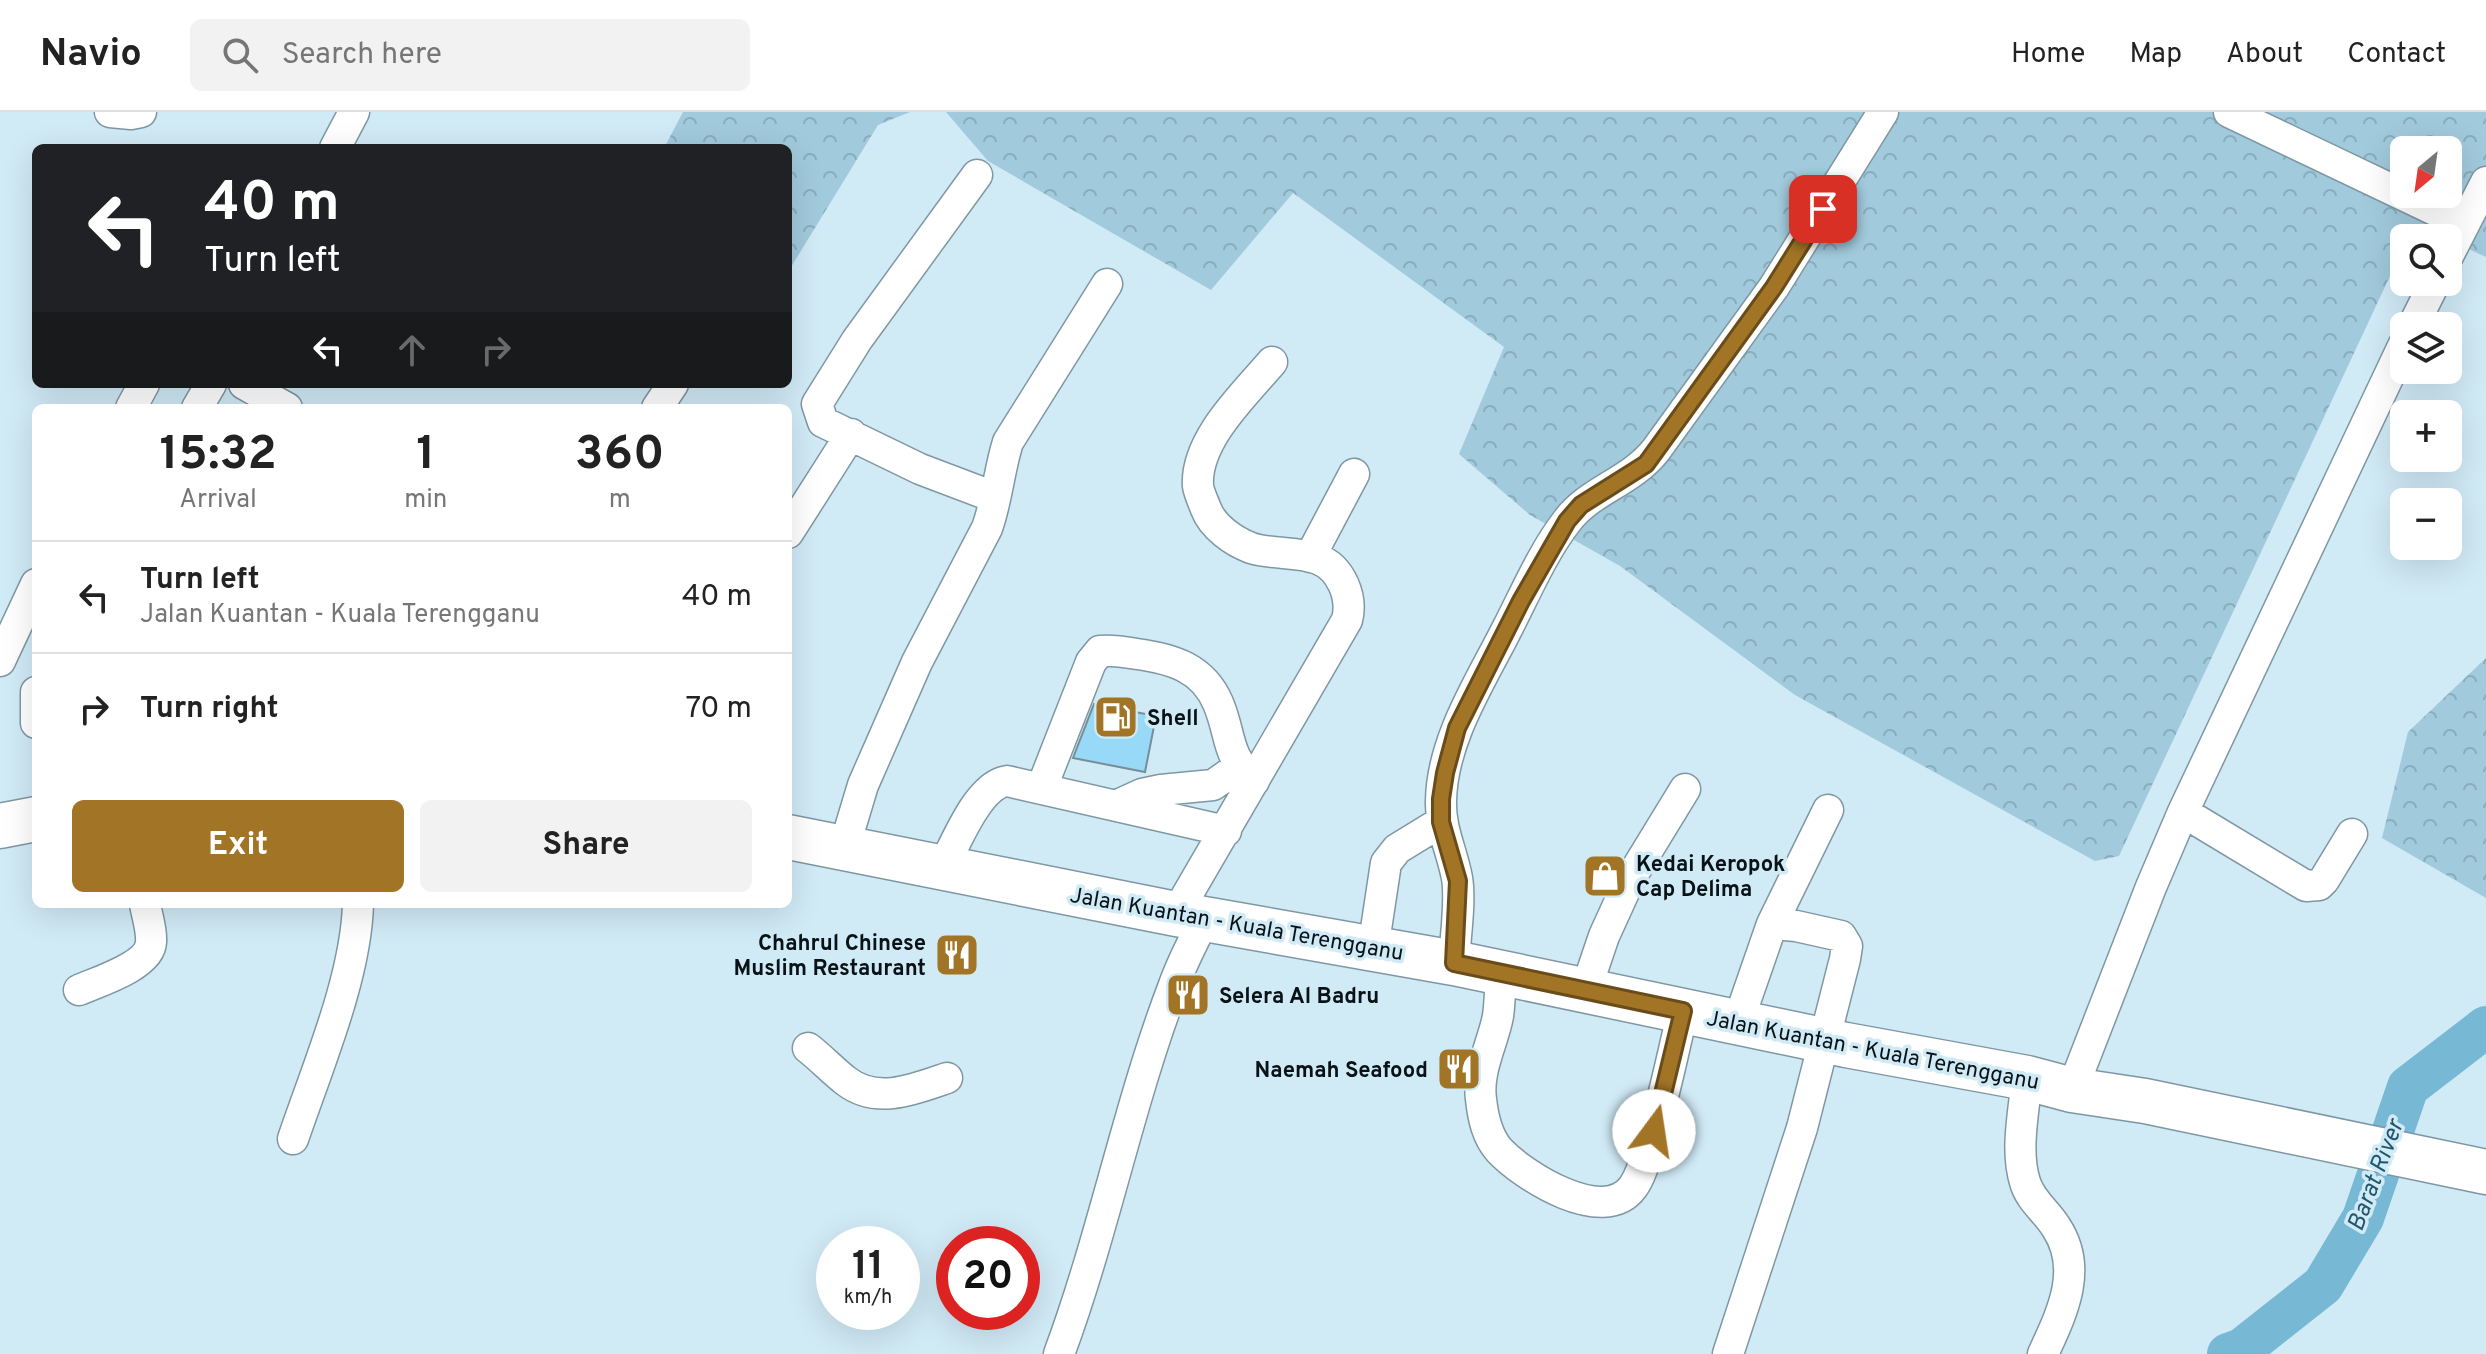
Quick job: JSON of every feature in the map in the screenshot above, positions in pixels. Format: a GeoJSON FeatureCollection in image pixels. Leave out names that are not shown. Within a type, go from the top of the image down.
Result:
{"type":"FeatureCollection","features":[{"type":"Feature","properties":{"kind":"highway"},"geometry":{"type":"LineString","coordinates":[[0,826],[32,820]]}},
{"type":"Feature","properties":{"kind":"highway","name":"Jalan Kuantan - Kuala Terengganu"},"geometry":{"type":"LineString","coordinates":[[792,838],[1191,916],[1454,963],[1585,992],[2027,1078],[2072,1090],[2145,1101],[2486,1172]]}},
{"type":"Feature","properties":{"kind":"street"},"geometry":{"type":"LineString","coordinates":[[337,144],[354,112]]}},
{"type":"Feature","properties":{"kind":"street"},"geometry":{"type":"LineString","coordinates":[[1454,963],[1458,881],[1441,822],[1445,773],[1457,728],[1521,601],[1567,521],[1581,505],[1646,464],[1774,287],[1883,112]]}},
{"type":"Feature","properties":{"kind":"street"},"geometry":{"type":"LineString","coordinates":[[2229,112],[2464,224]]}},
{"type":"Feature","properties":{"kind":"street"},"geometry":{"type":"LineString","coordinates":[[977,175],[857,340],[817,404],[823,422],[920,469],[994,497]]}},
{"type":"Feature","properties":{"kind":"street"},"geometry":{"type":"LineString","coordinates":[[2462,228],[2486,182]]}},
{"type":"Feature","properties":{"kind":"street"},"geometry":{"type":"LineString","coordinates":[[844,848],[863,785],[917,662],[987,528],[1008,442],[1107,284]]}},
{"type":"Feature","properties":{"kind":"street"},"geometry":{"type":"LineString","coordinates":[[1059,1354],[1077,1304],[1158,1026],[1175,981],[1191,916],[1247,774],[1347,620],[1350,606],[1339,577],[1320,560],[1271,553],[1233,539],[1208,515],[1198,488],[1204,452],[1228,412],[1272,362]]}},
{"type":"Feature","properties":{"kind":"street"},"geometry":{"type":"LineString","coordinates":[[2072,1090],[2183,812],[2390,374]]}},
{"type":"Feature","properties":{"kind":"street"},"geometry":{"type":"LineString","coordinates":[[251,388],[280,404]]}},
{"type":"Feature","properties":{"kind":"street"},"geometry":{"type":"LineString","coordinates":[[792,527],[851,434]]}},
{"type":"Feature","properties":{"kind":"street"},"geometry":{"type":"LineString","coordinates":[[1310,557],[1354,474]]}},
{"type":"Feature","properties":{"kind":"street"},"geometry":{"type":"LineString","coordinates":[[0,661],[32,593]]}},
{"type":"Feature","properties":{"kind":"street"},"geometry":{"type":"LineString","coordinates":[[1042,787],[1091,662],[1100,651],[1110,650],[1168,659],[1193,670],[1207,682],[1219,705],[1231,749],[1247,774]]}},
{"type":"Feature","properties":{"kind":"street"},"geometry":{"type":"LineString","coordinates":[[1118,805],[1142,794],[1213,785],[1247,774]]}},
{"type":"Feature","properties":{"kind":"street"},"geometry":{"type":"LineString","coordinates":[[943,867],[981,797],[998,782],[1042,787],[1226,831]]}},
{"type":"Feature","properties":{"kind":"street"},"geometry":{"type":"LineString","coordinates":[[1585,992],[1604,936],[1630,879],[1685,789]]}},
{"type":"Feature","properties":{"kind":"street"},"geometry":{"type":"LineString","coordinates":[[1738,1022],[1772,924],[1828,810]]}},
{"type":"Feature","properties":{"kind":"street"},"geometry":{"type":"LineString","coordinates":[[2183,812],[2306,886],[2319,885],[2324,880],[2352,834]]}},
{"type":"Feature","properties":{"kind":"street"},"geometry":{"type":"LineString","coordinates":[[1373,949],[1386,863],[1397,849],[1441,822]]}},
{"type":"Feature","properties":{"kind":"street"},"geometry":{"type":"LineString","coordinates":[[79,990],[130,968],[148,952],[151,944],[146,908]]}},
{"type":"Feature","properties":{"kind":"street"},"geometry":{"type":"LineString","coordinates":[[293,1139],[347,974],[356,936],[358,908]]}},
{"type":"Feature","properties":{"kind":"street"},"geometry":{"type":"LineString","coordinates":[[1728,1354],[1780,1201],[1826,1040],[1847,946],[1841,936],[1772,924]]}},
{"type":"Feature","properties":{"kind":"street"},"geometry":{"type":"LineString","coordinates":[[1501,974],[1498,1017],[1486,1054],[1480,1096],[1487,1133],[1499,1149],[1539,1183],[1583,1198],[1605,1201],[1621,1197],[1632,1188],[1642,1170],[1683,1011]]}},
{"type":"Feature","properties":{"kind":"street"},"geometry":{"type":"LineString","coordinates":[[808,1048],[844,1080],[856,1087],[884,1094],[898,1094],[947,1078]]}},
{"type":"Feature","properties":{"kind":"street"},"geometry":{"type":"LineString","coordinates":[[2027,1078],[2021,1141],[2025,1182],[2032,1197],[2056,1226],[2067,1248],[2069,1276],[2063,1311],[2043,1354]]}},
{"type":"Feature","properties":{"kind":"green space"},"geometry":{"type":"Polygon","coordinates":[[[683,112],[910,112],[878,125],[792,265],[792,144],[666,144],[683,112]]]}},
{"type":"Feature","properties":{"kind":"green space"},"geometry":{"type":"Polygon","coordinates":[[[946,112],[2486,112],[2486,257],[2462,246],[2462,224],[2390,224],[2390,276],[2119,856],[2095,861],[1795,695],[1620,566],[1530,515],[1459,454],[1504,347],[1293,193],[1211,290],[988,161],[946,112]]]}},
{"type":"Feature","properties":{"kind":"green space"},"geometry":{"type":"Polygon","coordinates":[[[2486,658],[2486,898],[2382,838],[2408,732],[2486,658]]]}},
{"type":"Feature","properties":{"kind":"building"},"geometry":{"type":"Polygon","coordinates":[[[1094,704],[1156,716],[1145,772],[1073,758],[1094,704]]]}},
{"type":"Feature","properties":{"kind":"waterway","name":"Barat River"},"geometry":{"type":"LineString","coordinates":[[2228,1354],[2242,1349],[2323,1285],[2363,1218],[2408,1087],[2486,1027]]}},
{"type":"Feature","properties":{"kind":"place","name":"Shell"},"geometry":{"type":"Point","coordinates":[1116,717]}},
{"type":"Feature","properties":{"kind":"place","name":"Kedai Keropok Cap Delima"},"geometry":{"type":"Point","coordinates":[1605,876]}},
{"type":"Feature","properties":{"kind":"place","name":"Chahrul Chinese Muslim Restaurant"},"geometry":{"type":"Point","coordinates":[957,955]}},
{"type":"Feature","properties":{"kind":"place","name":"Selera Al Badru"},"geometry":{"type":"Point","coordinates":[1188,995]}},
{"type":"Feature","properties":{"kind":"place","name":"Naemah Seafood"},"geometry":{"type":"Point","coordinates":[1459,1069]}},
{"type":"Feature","properties":{"kind":"route"},"geometry":{"type":"LineString","coordinates":[[1654,1131],[1683,1011],[1454,963],[1458,881],[1441,822],[1445,773],[1457,728],[1521,601],[1567,521],[1581,505],[1646,464],[1774,287],[1823,209]]}}]}
